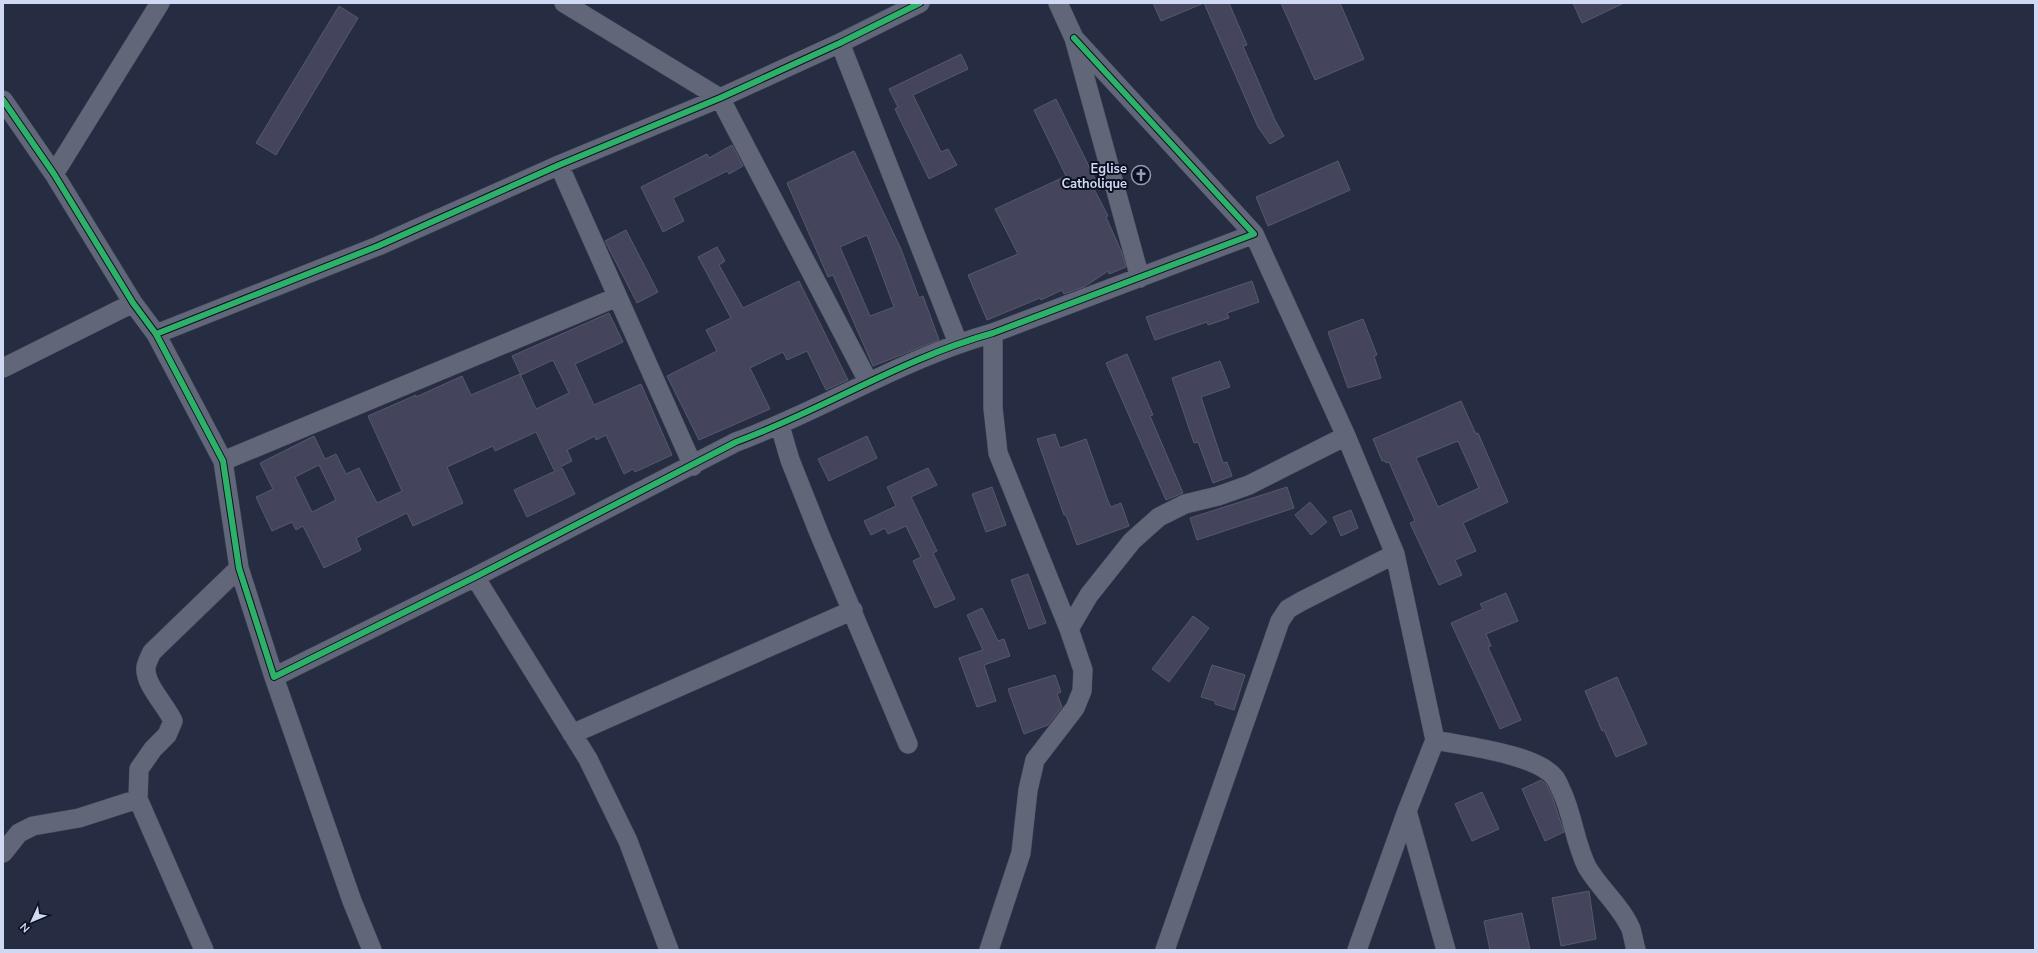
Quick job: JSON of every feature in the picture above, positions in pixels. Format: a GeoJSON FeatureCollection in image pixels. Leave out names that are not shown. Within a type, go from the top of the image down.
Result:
{"type":"FeatureCollection","features":[{"type":"Feature","properties":{"kind":"street"},"geometry":{"type":"LineString","coordinates":[[54,174],[160,3]]}},
{"type":"Feature","properties":{"kind":"street"},"geometry":{"type":"LineString","coordinates":[[564,3],[720,98],[868,381]]}},
{"type":"Feature","properties":{"kind":"street"},"geometry":{"type":"LineString","coordinates":[[1058,3],[1074,38],[1140,278]]}},
{"type":"Feature","properties":{"kind":"street"},"geometry":{"type":"LineString","coordinates":[[156,334],[378,246],[559,165],[720,98],[840,43],[909,5]]}},
{"type":"Feature","properties":{"kind":"street"},"geometry":{"type":"LineString","coordinates":[[1074,38],[1254,234],[1346,436],[1395,554],[1435,740],[1407,811],[1357,950]]}},
{"type":"Feature","properties":{"kind":"street"},"geometry":{"type":"LineString","coordinates":[[840,43],[958,342]]}},
{"type":"Feature","properties":{"kind":"street"},"geometry":{"type":"LineString","coordinates":[[3,100],[54,174],[133,303],[156,334],[223,461],[239,568],[274,677],[352,901],[372,950]]}},
{"type":"Feature","properties":{"kind":"street"},"geometry":{"type":"LineString","coordinates":[[559,165],[693,466]]}},
{"type":"Feature","properties":{"kind":"street"},"geometry":{"type":"LineString","coordinates":[[274,677],[475,577],[693,466],[736,442],[780,426],[868,381],[958,342],[993,333],[1254,234]]}},
{"type":"Feature","properties":{"kind":"street"},"geometry":{"type":"LineString","coordinates":[[223,461],[617,297]]}},
{"type":"Feature","properties":{"kind":"street"},"geometry":{"type":"LineString","coordinates":[[3,368],[133,303]]}},
{"type":"Feature","properties":{"kind":"street"},"geometry":{"type":"LineString","coordinates":[[989,950],[1021,853],[1028,790],[1035,760],[1075,708],[1082,691],[1083,670],[1069,629],[998,453],[993,408],[993,333]]}},
{"type":"Feature","properties":{"kind":"street"},"geometry":{"type":"LineString","coordinates":[[780,426],[790,460],[908,744]]}},
{"type":"Feature","properties":{"kind":"street"},"geometry":{"type":"LineString","coordinates":[[1069,629],[1089,595],[1128,545],[1159,517],[1185,504],[1218,496],[1249,485],[1346,436]]}},
{"type":"Feature","properties":{"kind":"street"},"geometry":{"type":"LineString","coordinates":[[1165,950],[1280,621],[1288,609],[1395,554]]}},
{"type":"Feature","properties":{"kind":"street"},"geometry":{"type":"LineString","coordinates":[[204,950],[138,799],[139,769],[153,748],[167,735],[173,721],[168,710],[148,681],[146,667],[152,652],[239,568]]}},
{"type":"Feature","properties":{"kind":"street"},"geometry":{"type":"LineString","coordinates":[[475,577],[588,759],[628,841],[669,950]]}},
{"type":"Feature","properties":{"kind":"street"},"geometry":{"type":"LineString","coordinates":[[572,734],[853,610]]}},
{"type":"Feature","properties":{"kind":"street"},"geometry":{"type":"LineString","coordinates":[[1435,740],[1491,751],[1528,761],[1544,769],[1555,778],[1563,793],[1579,851],[1589,869],[1622,913],[1631,930],[1636,950]]}},
{"type":"Feature","properties":{"kind":"street"},"geometry":{"type":"LineString","coordinates":[[3,853],[19,832],[33,826],[79,818],[138,799]]}},
{"type":"Feature","properties":{"kind":"street"},"geometry":{"type":"LineString","coordinates":[[1407,811],[1446,950]]}},
{"type":"Feature","properties":{"kind":"building"},"geometry":{"type":"Polygon","coordinates":[[[1153,3],[1204,3],[1161,21],[1153,3]]]}},
{"type":"Feature","properties":{"kind":"building"},"geometry":{"type":"Polygon","coordinates":[[[1204,3],[1229,3],[1247,45],[1243,46],[1275,120],[1284,136],[1270,144],[1258,127],[1204,3]]]}},
{"type":"Feature","properties":{"kind":"building"},"geometry":{"type":"Polygon","coordinates":[[[1281,3],[1340,3],[1364,59],[1315,80],[1281,3]]]}},
{"type":"Feature","properties":{"kind":"building"},"geometry":{"type":"Polygon","coordinates":[[[1573,3],[1624,3],[1582,23],[1573,3]]]}},
{"type":"Feature","properties":{"kind":"building"},"geometry":{"type":"Polygon","coordinates":[[[339,6],[358,18],[276,155],[256,143],[339,6]]]}},
{"type":"Feature","properties":{"kind":"building"},"geometry":{"type":"Polygon","coordinates":[[[961,54],[968,69],[913,95],[941,152],[948,149],[957,165],[929,179],[895,109],[898,107],[889,89],[961,54]]]}},
{"type":"Feature","properties":{"kind":"building"},"geometry":{"type":"Polygon","coordinates":[[[1056,99],[1098,185],[1093,187],[1108,216],[1106,217],[1122,253],[1126,267],[1109,274],[1108,271],[1084,287],[1064,294],[1062,290],[1041,300],[1040,298],[987,320],[968,275],[1018,254],[995,209],[1066,176],[1034,110],[1056,99]]]}},
{"type":"Feature","properties":{"kind":"building"},"geometry":{"type":"Polygon","coordinates":[[[732,145],[743,166],[729,174],[727,171],[673,198],[684,221],[663,232],[641,187],[707,154],[709,158],[732,145]]]}},
{"type":"Feature","properties":{"kind":"building"},"geometry":{"type":"Polygon","coordinates":[[[854,151],[901,249],[919,298],[923,296],[939,340],[873,366],[833,275],[828,277],[787,183],[854,151]],[[867,235],[840,247],[870,316],[894,307],[867,235]]]}},
{"type":"Feature","properties":{"kind":"building"},"geometry":{"type":"Polygon","coordinates":[[[1338,161],[1350,190],[1268,226],[1256,197],[1338,161]]]}},
{"type":"Feature","properties":{"kind":"building"},"geometry":{"type":"Polygon","coordinates":[[[626,230],[658,292],[637,303],[605,241],[626,230]]]}},
{"type":"Feature","properties":{"kind":"building"},"geometry":{"type":"Polygon","coordinates":[[[717,247],[725,261],[719,265],[743,308],[799,281],[848,380],[826,390],[807,351],[787,360],[783,352],[750,368],[770,409],[699,440],[667,376],[717,351],[706,330],[731,318],[698,257],[717,247]]]}},
{"type":"Feature","properties":{"kind":"building"},"geometry":{"type":"Polygon","coordinates":[[[1252,281],[1259,302],[1227,313],[1229,318],[1208,325],[1207,322],[1155,340],[1146,317],[1252,281]]]}},
{"type":"Feature","properties":{"kind":"building"},"geometry":{"type":"Polygon","coordinates":[[[609,313],[623,342],[575,364],[594,405],[641,384],[672,455],[635,472],[633,469],[624,474],[606,435],[596,440],[595,436],[567,450],[572,461],[554,470],[536,432],[495,451],[493,446],[447,467],[463,503],[413,526],[407,513],[356,538],[361,550],[324,568],[303,526],[296,530],[292,522],[272,531],[256,497],[273,489],[260,463],[314,436],[325,459],[336,454],[346,474],[359,468],[377,503],[402,491],[368,416],[416,395],[416,397],[462,376],[471,395],[520,374],[536,409],[569,393],[553,360],[521,375],[512,356],[609,313]],[[319,465],[295,477],[312,512],[336,500],[319,465]]]}},
{"type":"Feature","properties":{"kind":"building"},"geometry":{"type":"Polygon","coordinates":[[[1363,319],[1377,355],[1374,356],[1381,378],[1348,388],[1328,332],[1363,319]]]}},
{"type":"Feature","properties":{"kind":"building"},"geometry":{"type":"Polygon","coordinates":[[[1127,354],[1153,415],[1150,416],[1183,493],[1166,500],[1106,363],[1127,354]]]}},
{"type":"Feature","properties":{"kind":"building"},"geometry":{"type":"Polygon","coordinates":[[[1220,361],[1230,387],[1201,397],[1223,463],[1227,462],[1232,476],[1213,483],[1198,442],[1194,443],[1172,378],[1220,361]]]}},
{"type":"Feature","properties":{"kind":"building"},"geometry":{"type":"Polygon","coordinates":[[[1461,401],[1476,434],[1478,433],[1508,502],[1463,523],[1476,551],[1455,560],[1462,575],[1439,585],[1410,523],[1415,521],[1389,462],[1386,463],[1384,460],[1382,461],[1373,439],[1461,401]],[[1458,441],[1416,458],[1438,507],[1479,488],[1458,441]]]}},
{"type":"Feature","properties":{"kind":"building"},"geometry":{"type":"Polygon","coordinates":[[[1055,434],[1060,448],[1086,439],[1108,501],[1111,507],[1121,503],[1129,526],[1077,545],[1066,515],[1064,515],[1037,439],[1055,434]]]}},
{"type":"Feature","properties":{"kind":"building"},"geometry":{"type":"Polygon","coordinates":[[[867,436],[877,458],[829,481],[818,459],[867,436]]]}},
{"type":"Feature","properties":{"kind":"building"},"geometry":{"type":"Polygon","coordinates":[[[562,468],[575,494],[527,517],[514,490],[562,468]]]}},
{"type":"Feature","properties":{"kind":"building"},"geometry":{"type":"Polygon","coordinates":[[[928,468],[937,485],[911,497],[937,551],[933,553],[955,599],[935,608],[913,561],[921,557],[906,526],[888,534],[885,528],[871,535],[864,521],[896,506],[887,487],[928,468]]]}},
{"type":"Feature","properties":{"kind":"building"},"geometry":{"type":"Polygon","coordinates":[[[992,487],[1006,525],[986,532],[972,494],[992,487]]]}},
{"type":"Feature","properties":{"kind":"building"},"geometry":{"type":"Polygon","coordinates":[[[1287,487],[1294,508],[1197,540],[1190,518],[1287,487]]]}},
{"type":"Feature","properties":{"kind":"building"},"geometry":{"type":"Polygon","coordinates":[[[1310,502],[1327,522],[1311,535],[1295,515],[1310,502]]]}},
{"type":"Feature","properties":{"kind":"building"},"geometry":{"type":"Polygon","coordinates":[[[1351,510],[1358,528],[1341,536],[1333,517],[1351,510]]]}},
{"type":"Feature","properties":{"kind":"building"},"geometry":{"type":"Polygon","coordinates":[[[1028,574],[1046,623],[1029,629],[1011,580],[1028,574]]]}},
{"type":"Feature","properties":{"kind":"building"},"geometry":{"type":"Polygon","coordinates":[[[1506,593],[1518,621],[1486,634],[1491,646],[1488,647],[1521,720],[1500,729],[1451,623],[1483,609],[1480,604],[1506,593]]]}},
{"type":"Feature","properties":{"kind":"building"},"geometry":{"type":"Polygon","coordinates":[[[982,608],[998,641],[1004,639],[1010,656],[984,665],[996,701],[977,707],[959,658],[983,650],[967,615],[982,608]]]}},
{"type":"Feature","properties":{"kind":"building"},"geometry":{"type":"Polygon","coordinates":[[[1193,616],[1209,628],[1169,682],[1152,669],[1193,616]]]}},
{"type":"Feature","properties":{"kind":"building"},"geometry":{"type":"Polygon","coordinates":[[[1212,665],[1245,675],[1234,710],[1215,704],[1215,701],[1201,697],[1212,665]]]}},
{"type":"Feature","properties":{"kind":"building"},"geometry":{"type":"Polygon","coordinates":[[[1055,675],[1061,692],[1057,694],[1062,707],[1048,725],[1024,734],[1008,689],[1055,675]]]}},
{"type":"Feature","properties":{"kind":"building"},"geometry":{"type":"Polygon","coordinates":[[[1617,677],[1647,744],[1616,757],[1604,730],[1602,731],[1585,691],[1617,677]]]}},
{"type":"Feature","properties":{"kind":"building"},"geometry":{"type":"Polygon","coordinates":[[[1541,780],[1547,785],[1552,796],[1564,832],[1545,841],[1522,789],[1541,780]]]}},
{"type":"Feature","properties":{"kind":"building"},"geometry":{"type":"Polygon","coordinates":[[[1482,792],[1499,829],[1472,841],[1455,804],[1482,792]]]}},
{"type":"Feature","properties":{"kind":"building"},"geometry":{"type":"Polygon","coordinates":[[[1589,891],[1596,939],[1561,946],[1552,898],[1589,891]]]}},
{"type":"Feature","properties":{"kind":"building"},"geometry":{"type":"Polygon","coordinates":[[[1522,913],[1530,950],[1490,950],[1484,921],[1522,913]]]}},
{"type":"Feature","properties":{"kind":"cycle path"},"geometry":{"type":"LineString","coordinates":[[156,334],[378,246],[559,165],[720,98],[840,43],[920,3]]}},
{"type":"Feature","properties":{"kind":"cycle path"},"geometry":{"type":"LineString","coordinates":[[3,100],[54,174],[133,303],[156,334],[223,461],[239,568],[274,677],[475,577],[736,442],[800,415],[895,370],[927,356],[993,333],[1254,234],[1074,38]]}},
{"type":"Feature","properties":{"kind":"place","name":"Eglise Catholique"},"geometry":{"type":"Point","coordinates":[1141,175]}}]}
